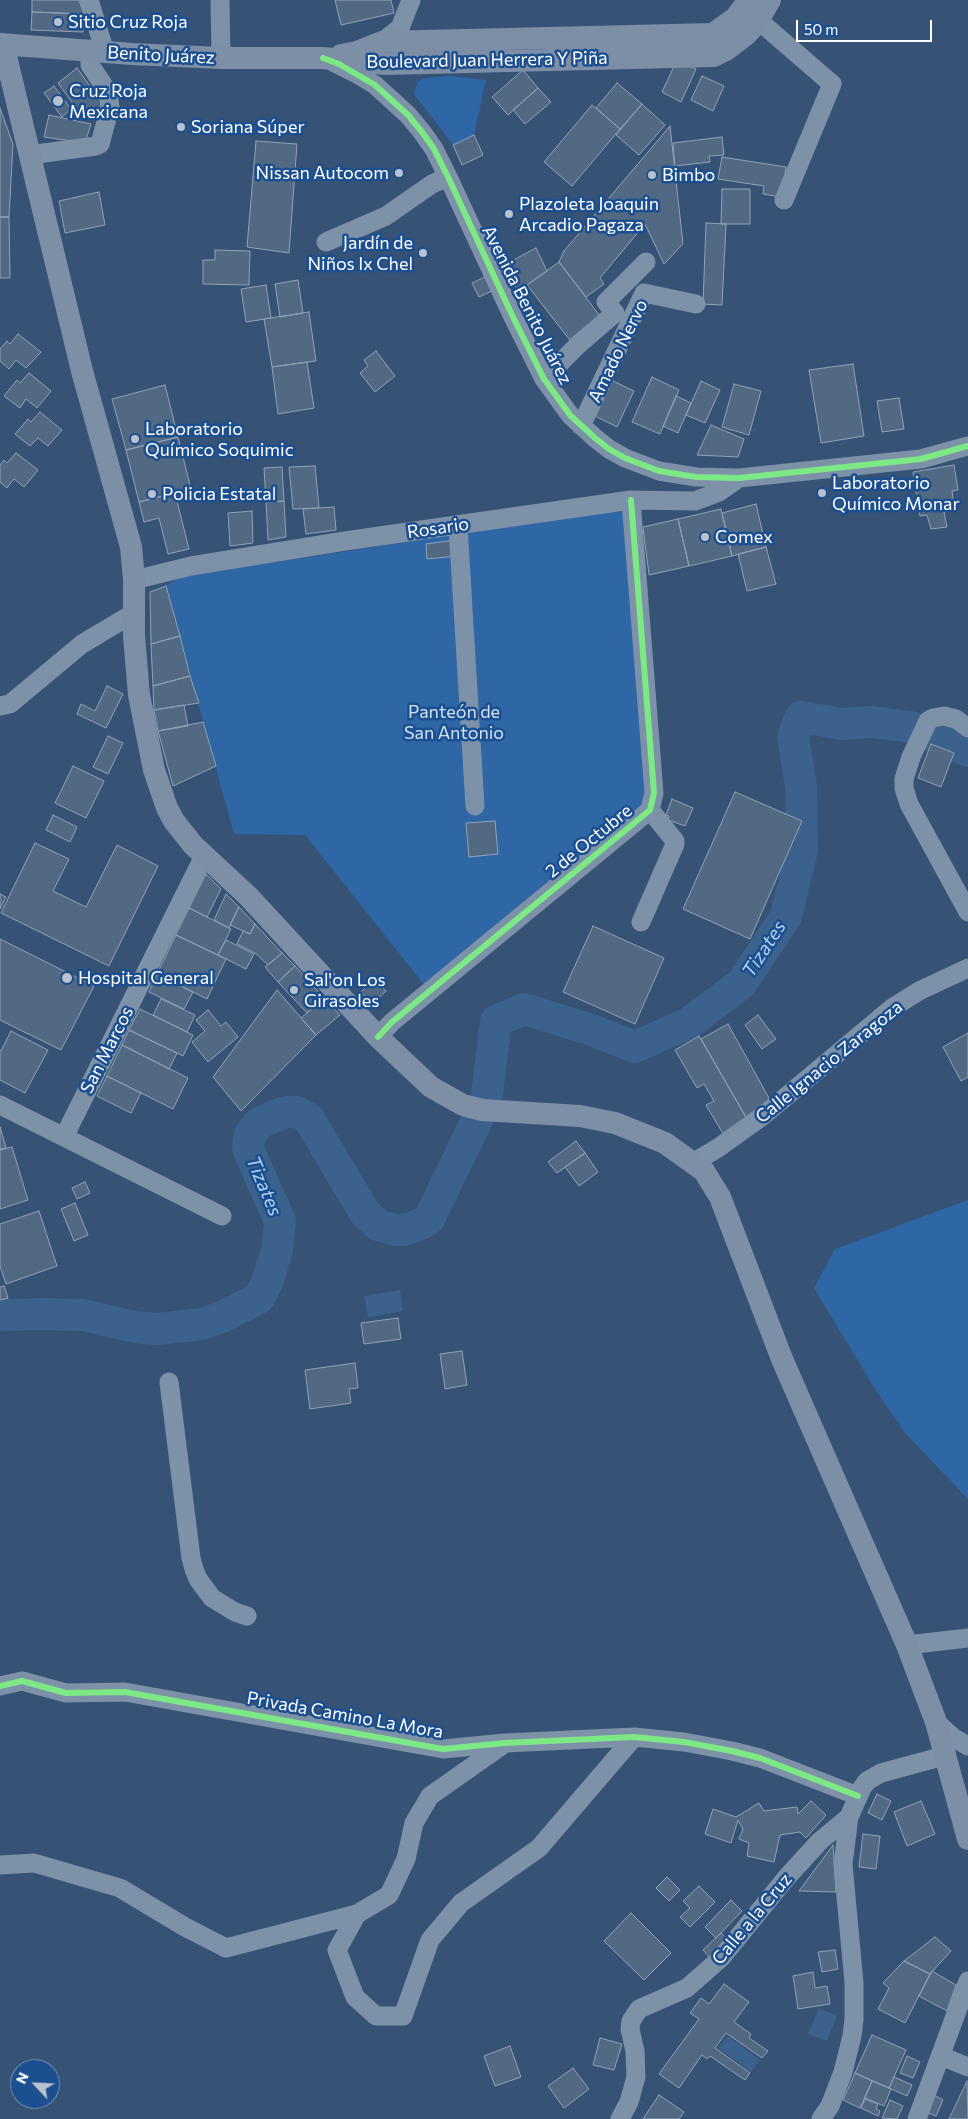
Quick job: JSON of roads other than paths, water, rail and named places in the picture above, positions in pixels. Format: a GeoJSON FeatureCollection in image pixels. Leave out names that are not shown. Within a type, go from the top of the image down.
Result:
{"type":"FeatureCollection","features":[{"type":"Feature","properties":{"kind":"main road","name":"Boulevard Juan Herrera Y Piña"},"geometry":{"type":"LineString","coordinates":[[322,58],[357,52],[382,42],[713,34],[735,18],[770,0]]}},
{"type":"Feature","properties":{"kind":"main road","name":"Boulevard Juan Herrera Y Piña"},"geometry":{"type":"LineString","coordinates":[[322,58],[386,64],[714,56],[737,42],[753,10]]}},
{"type":"Feature","properties":{"kind":"main road","name":"Benito Juárez"},"geometry":{"type":"LineString","coordinates":[[1,44],[221,58],[322,58]]}},
{"type":"Feature","properties":{"kind":"main road"},"geometry":{"type":"LineString","coordinates":[[1,44],[82,371],[131,547],[139,695],[148,745],[161,794],[174,822],[204,856],[248,897],[378,1036],[430,1088],[463,1105],[482,1110],[580,1116],[605,1120],[665,1144],[694,1162],[713,1183],[782,1359],[907,1645],[936,1722],[968,1839]]}},
{"type":"Feature","properties":{"kind":"street"},"geometry":{"type":"LineString","coordinates":[[29,155],[100,144],[110,107],[108,92],[90,65],[97,51],[89,0]]}},
{"type":"Feature","properties":{"kind":"street"},"geometry":{"type":"LineString","coordinates":[[220,0],[221,58]]}},
{"type":"Feature","properties":{"kind":"street"},"geometry":{"type":"LineString","coordinates":[[382,42],[400,28],[411,0]]}},
{"type":"Feature","properties":{"kind":"street"},"geometry":{"type":"LineString","coordinates":[[753,10],[832,84],[784,200]]}},
{"type":"Feature","properties":{"kind":"street","name":"Avenida Benito Juárez"},"geometry":{"type":"LineString","coordinates":[[322,58],[358,74],[392,99],[422,132],[434,149],[448,177],[544,379],[560,403],[581,426],[609,449],[650,468],[678,475],[739,478],[921,459],[968,446]]}},
{"type":"Feature","properties":{"kind":"street"},"geometry":{"type":"LineString","coordinates":[[326,242],[386,216],[432,184],[448,177]]}},
{"type":"Feature","properties":{"kind":"street"},"geometry":{"type":"LineString","coordinates":[[544,379],[615,312],[606,302],[646,262]]}},
{"type":"Feature","properties":{"kind":"street","name":"Amado Nervo"},"geometry":{"type":"LineString","coordinates":[[581,426],[644,293],[696,304]]}},
{"type":"Feature","properties":{"kind":"street","name":"Rosario"},"geometry":{"type":"LineString","coordinates":[[134,580],[191,566],[345,540],[458,526],[631,500],[695,501],[719,492],[739,478]]}},
{"type":"Feature","properties":{"kind":"street","name":"2 de Octubre"},"geometry":{"type":"LineString","coordinates":[[378,1036],[392,1022],[650,810],[654,793],[631,500]]}},
{"type":"Feature","properties":{"kind":"street"},"geometry":{"type":"LineString","coordinates":[[458,526],[476,806]]}},
{"type":"Feature","properties":{"kind":"street"},"geometry":{"type":"LineString","coordinates":[[0,706],[10,704],[82,644],[134,613]]}},
{"type":"Feature","properties":{"kind":"street"},"geometry":{"type":"LineString","coordinates":[[968,728],[956,719],[944,716],[933,718],[925,725],[916,744],[904,779],[905,796],[968,912]]}},
{"type":"Feature","properties":{"kind":"street"},"geometry":{"type":"LineString","coordinates":[[641,922],[675,844],[675,840],[650,810]]}},
{"type":"Feature","properties":{"kind":"street","name":"San Marcos"},"geometry":{"type":"LineString","coordinates":[[64,1137],[204,856]]}},
{"type":"Feature","properties":{"kind":"street","name":"Calle Ignacio Zaragoza"},"geometry":{"type":"LineString","coordinates":[[694,1162],[718,1148],[764,1115],[892,1008],[919,991],[968,968]]}},
{"type":"Feature","properties":{"kind":"street"},"geometry":{"type":"LineString","coordinates":[[0,1105],[222,1216]]}},
{"type":"Feature","properties":{"kind":"street"},"geometry":{"type":"LineString","coordinates":[[169,1382],[194,1569],[198,1579],[212,1598],[234,1612],[247,1616]]}},
{"type":"Feature","properties":{"kind":"street"},"geometry":{"type":"LineString","coordinates":[[907,1645],[968,1638]]}},
{"type":"Feature","properties":{"kind":"street","name":"Privada Camino La Mora"},"geometry":{"type":"LineString","coordinates":[[0,1686],[22,1681],[66,1693],[125,1692],[443,1749],[506,1743],[634,1737],[708,1746],[760,1758],[858,1796]]}},
{"type":"Feature","properties":{"kind":"street"},"geometry":{"type":"LineString","coordinates":[[936,1722],[954,1738],[968,1746]]}},
{"type":"Feature","properties":{"kind":"street"},"geometry":{"type":"LineString","coordinates":[[358,1914],[337,1950],[355,1997],[376,2016],[403,2016],[430,1940],[461,1903],[539,1848],[634,1737]]}},
{"type":"Feature","properties":{"kind":"street"},"geometry":{"type":"LineString","coordinates":[[0,1865],[34,1863],[120,1888],[185,1928],[226,1948],[358,1914],[389,1895],[406,1859],[414,1823],[430,1796],[506,1743]]}},
{"type":"Feature","properties":{"kind":"street","name":"Calle a la Cruz"},"geometry":{"type":"LineString","coordinates":[[620,2119],[629,2102],[636,2077],[630,2029],[634,2015],[646,2004],[674,1995],[698,1980],[721,1958],[787,1877],[820,1841],[849,1817],[862,1788],[874,1776],[944,1756]]}},
{"type":"Feature","properties":{"kind":"street"},"geometry":{"type":"LineString","coordinates":[[821,2119],[830,2106],[843,2072],[852,2036],[854,2018],[854,1983],[843,1864],[849,1817]]}},
{"type":"Feature","properties":{"kind":"street"},"geometry":{"type":"LineString","coordinates":[[917,2119],[968,1980]]}},
{"type":"Feature","properties":{"kind":"street"},"geometry":{"type":"LineString","coordinates":[[941,2056],[968,2067]]}},
{"type":"Feature","properties":{"kind":"waterway","name":"Tizates"},"geometry":{"type":"LineString","coordinates":[[487,1094],[496,1021],[524,1009],[589,1029],[635,1047],[689,1023],[742,983],[786,916],[802,851],[801,787],[793,736],[801,717],[842,724],[872,722],[911,727],[968,751]]}},
{"type":"Feature","properties":{"kind":"waterway","name":"Tizates"},"geometry":{"type":"LineString","coordinates":[[0,1315],[83,1315],[135,1327],[157,1329],[202,1324],[222,1317],[259,1298],[267,1282],[277,1251],[280,1221],[248,1149],[249,1136],[259,1123],[282,1113],[290,1112],[297,1112],[309,1119],[365,1213],[378,1225],[395,1230],[404,1230],[429,1219],[478,1118]]}},
{"type":"Feature","properties":{"kind":"place","name":"Sitio Cruz Roja"},"geometry":{"type":"Point","coordinates":[58,22]}},
{"type":"Feature","properties":{"kind":"place","name":"Cruz Roja Mexicana"},"geometry":{"type":"Point","coordinates":[58,101]}},
{"type":"Feature","properties":{"kind":"place","name":"Soriana Súper"},"geometry":{"type":"Point","coordinates":[181,127]}},
{"type":"Feature","properties":{"kind":"place","name":"Nissan Autocom"},"geometry":{"type":"Point","coordinates":[399,173]}},
{"type":"Feature","properties":{"kind":"place","name":"Bimbo"},"geometry":{"type":"Point","coordinates":[652,175]}},
{"type":"Feature","properties":{"kind":"place","name":"Plazoleta Joaquin Arcadio Pagaza"},"geometry":{"type":"Point","coordinates":[509,214]}},
{"type":"Feature","properties":{"kind":"place","name":"Jardín de Niños Ix Chel"},"geometry":{"type":"Point","coordinates":[423,253]}},
{"type":"Feature","properties":{"kind":"place","name":"Laboratorio Químico Soquimic"},"geometry":{"type":"Point","coordinates":[135,439]}},
{"type":"Feature","properties":{"kind":"place","name":"Laboratorio Químico Monar"},"geometry":{"type":"Point","coordinates":[822,493]}},
{"type":"Feature","properties":{"kind":"place","name":"Policia Estatal"},"geometry":{"type":"Point","coordinates":[152,494]}},
{"type":"Feature","properties":{"kind":"place","name":"Comex"},"geometry":{"type":"Point","coordinates":[705,537]}},
{"type":"Feature","properties":{"kind":"place","name":"Hospital General"},"geometry":{"type":"Point","coordinates":[67,978]}},
{"type":"Feature","properties":{"kind":"place","name":"Sal'on Los Girasoles"},"geometry":{"type":"Point","coordinates":[294,990]}},
{"type":"Feature","properties":{"kind":"park label","name":"Panteón de San Antonio"},"geometry":{"type":"Point","coordinates":[454,722]}}]}
